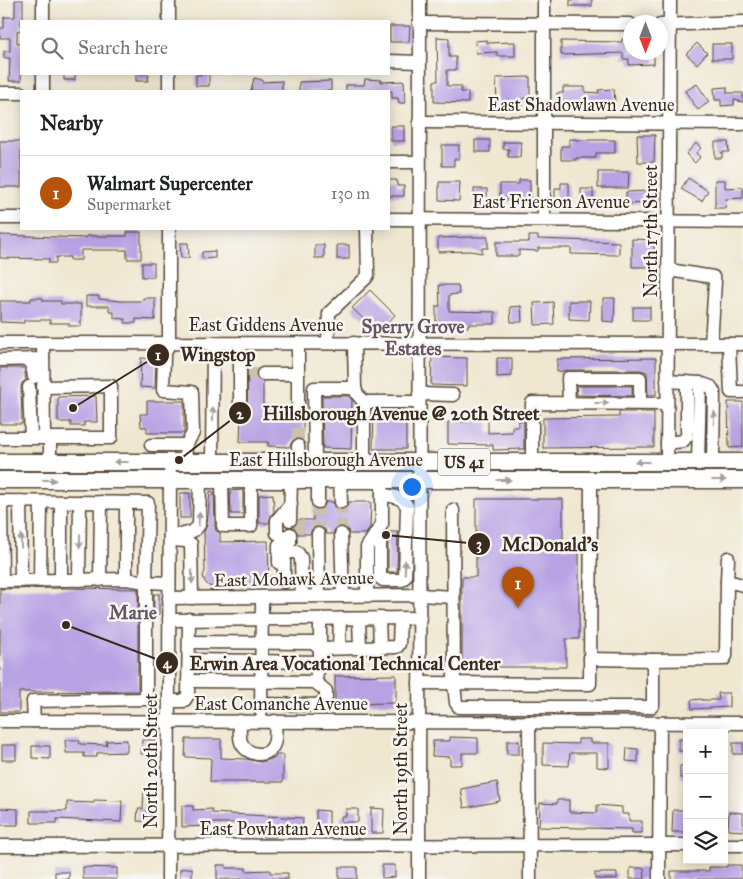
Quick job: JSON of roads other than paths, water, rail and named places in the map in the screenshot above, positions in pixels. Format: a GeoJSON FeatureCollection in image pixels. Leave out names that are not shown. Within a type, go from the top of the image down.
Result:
{"type":"FeatureCollection","features":[{"type":"Feature","properties":{"kind":"main road","name":"East Hillsborough Avenue"},"geometry":{"type":"LineString","coordinates":[[0,462],[212,462],[299,454],[315,462],[743,462]]}},
{"type":"Feature","properties":{"kind":"main road","name":"East Hillsborough Avenue"},"geometry":{"type":"LineString","coordinates":[[0,480],[222,481],[340,479],[382,488],[420,480],[743,480]]}},
{"type":"Feature","properties":{"kind":"street"},"geometry":{"type":"LineString","coordinates":[[43,0],[43,20]]}},
{"type":"Feature","properties":{"kind":"street"},"geometry":{"type":"LineString","coordinates":[[169,0],[169,20]]}},
{"type":"Feature","properties":{"kind":"street","name":"North 19th Street"},"geometry":{"type":"LineString","coordinates":[[419,879],[420,0]]}},
{"type":"Feature","properties":{"kind":"street"},"geometry":{"type":"LineString","coordinates":[[544,0],[544,220]]}},
{"type":"Feature","properties":{"kind":"street","name":"North 17th Street"},"geometry":{"type":"LineString","coordinates":[[667,15],[670,0]]}},
{"type":"Feature","properties":{"kind":"street"},"geometry":{"type":"LineString","coordinates":[[668,25],[743,22]]}},
{"type":"Feature","properties":{"kind":"street"},"geometry":{"type":"LineString","coordinates":[[419,23],[623,24]]}},
{"type":"Feature","properties":{"kind":"street","name":"North 17th Street"},"geometry":{"type":"LineString","coordinates":[[666,60],[669,123],[669,270],[666,462]]}},
{"type":"Feature","properties":{"kind":"street"},"geometry":{"type":"LineString","coordinates":[[390,62],[419,62]]}},
{"type":"Feature","properties":{"kind":"street"},"geometry":{"type":"LineString","coordinates":[[43,75],[43,90]]}},
{"type":"Feature","properties":{"kind":"street"},"geometry":{"type":"LineString","coordinates":[[169,75],[169,90]]}},
{"type":"Feature","properties":{"kind":"street"},"geometry":{"type":"LineString","coordinates":[[0,93],[20,93]]}},
{"type":"Feature","properties":{"kind":"street","name":"East Shadowlawn Avenue"},"geometry":{"type":"LineString","coordinates":[[419,122],[743,124]]}},
{"type":"Feature","properties":{"kind":"street"},"geometry":{"type":"LineString","coordinates":[[390,162],[419,162]]}},
{"type":"Feature","properties":{"kind":"street"},"geometry":{"type":"LineString","coordinates":[[0,218],[20,218]]}},
{"type":"Feature","properties":{"kind":"street","name":"East Frierson Avenue"},"geometry":{"type":"LineString","coordinates":[[390,219],[743,222]]}},
{"type":"Feature","properties":{"kind":"street"},"geometry":{"type":"LineString","coordinates":[[168,230],[169,343]]}},
{"type":"Feature","properties":{"kind":"street"},"geometry":{"type":"LineString","coordinates":[[328,343],[327,318],[329,313],[368,275],[367,230]]}},
{"type":"Feature","properties":{"kind":"street"},"geometry":{"type":"LineString","coordinates":[[669,270],[713,277],[715,282],[711,344]]}},
{"type":"Feature","properties":{"kind":"street","name":"East Giddens Avenue"},"geometry":{"type":"LineString","coordinates":[[0,343],[419,342],[743,344]]}},
{"type":"Feature","properties":{"kind":"street"},"geometry":{"type":"LineString","coordinates":[[43,343],[37,359],[34,383],[42,438],[50,462]]}},
{"type":"Feature","properties":{"kind":"street","name":"North 20th Street"},"geometry":{"type":"LineString","coordinates":[[168,879],[170,481],[193,433],[192,392],[163,390],[164,356],[169,343]]}},
{"type":"Feature","properties":{"kind":"street"},"geometry":{"type":"LineString","coordinates":[[212,462],[213,343]]}},
{"type":"Feature","properties":{"kind":"street"},"geometry":{"type":"LineString","coordinates":[[240,343],[244,374],[240,403]]}},
{"type":"Feature","properties":{"kind":"street"},"geometry":{"type":"LineString","coordinates":[[298,343],[298,410]]}},
{"type":"Feature","properties":{"kind":"street"},"geometry":{"type":"LineString","coordinates":[[354,343],[355,388],[357,394],[364,402],[364,461]]}},
{"type":"Feature","properties":{"kind":"street"},"geometry":{"type":"LineString","coordinates":[[729,344],[737,392]]}},
{"type":"Feature","properties":{"kind":"street"},"geometry":{"type":"LineString","coordinates":[[0,360],[37,359]]}},
{"type":"Feature","properties":{"kind":"street"},"geometry":{"type":"LineString","coordinates":[[263,374],[298,374]]}},
{"type":"Feature","properties":{"kind":"street"},"geometry":{"type":"LineString","coordinates":[[569,403],[568,378],[640,378],[640,404]]}},
{"type":"Feature","properties":{"kind":"street"},"geometry":{"type":"LineString","coordinates":[[667,382],[694,383],[711,387],[714,392],[706,462]]}},
{"type":"Feature","properties":{"kind":"street"},"geometry":{"type":"LineString","coordinates":[[0,438],[111,438],[111,386],[34,383]]}},
{"type":"Feature","properties":{"kind":"street"},"geometry":{"type":"LineString","coordinates":[[667,443],[683,441],[687,434],[694,383]]}},
{"type":"Feature","properties":{"kind":"street"},"geometry":{"type":"LineString","coordinates":[[315,462],[314,388],[355,388]]}},
{"type":"Feature","properties":{"kind":"street"},"geometry":{"type":"LineString","coordinates":[[364,402],[453,395]]}},
{"type":"Feature","properties":{"kind":"street"},"geometry":{"type":"LineString","coordinates":[[532,462],[532,403],[667,404]]}},
{"type":"Feature","properties":{"kind":"street"},"geometry":{"type":"LineString","coordinates":[[151,446],[186,446]]}},
{"type":"Feature","properties":{"kind":"street"},"geometry":{"type":"LineString","coordinates":[[318,479],[318,502]]}},
{"type":"Feature","properties":{"kind":"street"},"geometry":{"type":"LineString","coordinates":[[340,479],[341,502]]}},
{"type":"Feature","properties":{"kind":"street"},"geometry":{"type":"LineString","coordinates":[[222,481],[223,526],[251,526],[251,480]]}},
{"type":"Feature","properties":{"kind":"street"},"geometry":{"type":"LineString","coordinates":[[290,520],[291,480]]}},
{"type":"Feature","properties":{"kind":"street"},"geometry":{"type":"LineString","coordinates":[[419,683],[590,684],[591,480]]}},
{"type":"Feature","properties":{"kind":"street"},"geometry":{"type":"LineString","coordinates":[[170,538],[191,533],[199,525],[200,481]]}},
{"type":"Feature","properties":{"kind":"street"},"geometry":{"type":"LineString","coordinates":[[382,488],[392,496],[405,502],[407,506],[405,577],[402,580],[383,580],[380,584],[367,590],[367,548],[382,524],[382,488]]}},
{"type":"Feature","properties":{"kind":"street"},"geometry":{"type":"LineString","coordinates":[[34,721],[32,701],[146,699],[146,582],[148,503],[0,501],[1,582],[126,579],[146,582],[169,583]]}},
{"type":"Feature","properties":{"kind":"street"},"geometry":{"type":"LineString","coordinates":[[20,501],[21,581]]}},
{"type":"Feature","properties":{"kind":"street"},"geometry":{"type":"LineString","coordinates":[[40,581],[41,502]]}},
{"type":"Feature","properties":{"kind":"street"},"geometry":{"type":"LineString","coordinates":[[61,502],[61,580]]}},
{"type":"Feature","properties":{"kind":"street"},"geometry":{"type":"LineString","coordinates":[[79,580],[80,502]]}},
{"type":"Feature","properties":{"kind":"street"},"geometry":{"type":"LineString","coordinates":[[100,580],[101,502]]}},
{"type":"Feature","properties":{"kind":"street"},"geometry":{"type":"LineString","coordinates":[[126,503],[126,579]]}},
{"type":"Feature","properties":{"kind":"street"},"geometry":{"type":"LineString","coordinates":[[284,582],[279,577],[279,545],[290,535],[278,533],[278,520],[290,504]]}},
{"type":"Feature","properties":{"kind":"street"},"geometry":{"type":"LineString","coordinates":[[453,510],[454,684],[456,703],[459,707],[651,707],[653,705],[653,660]]}},
{"type":"Feature","properties":{"kind":"street"},"geometry":{"type":"LineString","coordinates":[[376,533],[380,540],[380,578],[383,580]]}},
{"type":"Feature","properties":{"kind":"street"},"geometry":{"type":"LineString","coordinates":[[318,534],[319,596]]}},
{"type":"Feature","properties":{"kind":"street"},"geometry":{"type":"LineString","coordinates":[[341,534],[343,596]]}},
{"type":"Feature","properties":{"kind":"street"},"geometry":{"type":"LineString","coordinates":[[170,538],[191,544],[192,598]]}},
{"type":"Feature","properties":{"kind":"street"},"geometry":{"type":"LineString","coordinates":[[406,538],[420,538]]}},
{"type":"Feature","properties":{"kind":"street"},"geometry":{"type":"LineString","coordinates":[[284,596],[284,557],[289,552],[297,552],[301,558],[302,596]]}},
{"type":"Feature","properties":{"kind":"street"},"geometry":{"type":"LineString","coordinates":[[590,659],[724,659],[726,656],[728,558]]}},
{"type":"Feature","properties":{"kind":"street"},"geometry":{"type":"LineString","coordinates":[[727,581],[743,585]]}},
{"type":"Feature","properties":{"kind":"street","name":"East Mohawk Avenue"},"geometry":{"type":"LineString","coordinates":[[169,598],[343,596],[367,590],[452,597]]}},
{"type":"Feature","properties":{"kind":"street"},"geometry":{"type":"LineString","coordinates":[[260,721],[262,597]]}},
{"type":"Feature","properties":{"kind":"street"},"geometry":{"type":"LineString","coordinates":[[379,618],[380,647]]}},
{"type":"Feature","properties":{"kind":"street"},"geometry":{"type":"LineString","coordinates":[[189,642],[314,643],[320,649],[398,646],[400,618]]}},
{"type":"Feature","properties":{"kind":"street"},"geometry":{"type":"LineString","coordinates":[[169,620],[420,618]]}},
{"type":"Feature","properties":{"kind":"street"},"geometry":{"type":"LineString","coordinates":[[169,701],[184,701],[188,695],[189,619]]}},
{"type":"Feature","properties":{"kind":"street"},"geometry":{"type":"LineString","coordinates":[[315,682],[320,662],[320,619]]}},
{"type":"Feature","properties":{"kind":"street"},"geometry":{"type":"LineString","coordinates":[[339,648],[340,619]]}},
{"type":"Feature","properties":{"kind":"street"},"geometry":{"type":"LineString","coordinates":[[359,619],[360,648]]}},
{"type":"Feature","properties":{"kind":"street"},"geometry":{"type":"LineString","coordinates":[[189,660],[320,662]]}},
{"type":"Feature","properties":{"kind":"street"},"geometry":{"type":"LineString","coordinates":[[188,681],[315,682],[326,691],[326,698],[323,702],[316,705],[261,704]]}},
{"type":"Feature","properties":{"kind":"street","name":"East Comanche Avenue"},"geometry":{"type":"LineString","coordinates":[[0,721],[743,722]]}},
{"type":"Feature","properties":{"kind":"street"},"geometry":{"type":"LineString","coordinates":[[240,721],[241,740],[251,753],[256,754],[268,751],[273,746],[275,740],[275,721]]}},
{"type":"Feature","properties":{"kind":"street"},"geometry":{"type":"LineString","coordinates":[[529,722],[530,879]]}},
{"type":"Feature","properties":{"kind":"street"},"geometry":{"type":"LineString","coordinates":[[659,879],[660,723]]}},
{"type":"Feature","properties":{"kind":"street","name":"East Powhatan Avenue"},"geometry":{"type":"LineString","coordinates":[[0,846],[683,845]]}},
{"type":"Feature","properties":{"kind":"street"},"geometry":{"type":"LineString","coordinates":[[728,845],[743,845]]}},
{"type":"Feature","properties":{"kind":"tunnel"},"geometry":{"type":"LineString","coordinates":[[248,374],[263,374]]}},
{"type":"Feature","properties":{"kind":"tunnel"},"geometry":{"type":"LineString","coordinates":[[298,410],[298,446]]}},
{"type":"Feature","properties":{"kind":"tunnel"},"geometry":{"type":"LineString","coordinates":[[318,502],[318,534]]}},
{"type":"Feature","properties":{"kind":"tunnel"},"geometry":{"type":"LineString","coordinates":[[341,502],[341,534]]}},
{"type":"Feature","properties":{"kind":"tunnel"},"geometry":{"type":"LineString","coordinates":[[298,520],[298,534]]}},
{"type":"Feature","properties":{"kind":"place","name":"Wingstop"},"geometry":{"type":"Point","coordinates":[73,408]}},
{"type":"Feature","properties":{"kind":"place","name":"Hillsborough Avenue @ 20th Street"},"geometry":{"type":"Point","coordinates":[179,460]}},
{"type":"Feature","properties":{"kind":"place","name":"McDonald's"},"geometry":{"type":"Point","coordinates":[386,535]}},
{"type":"Feature","properties":{"kind":"place","name":"Walmart Supercenter"},"geometry":{"type":"Point","coordinates":[518,608]}},
{"type":"Feature","properties":{"kind":"place","name":"Erwin Area Vocational Technical Center"},"geometry":{"type":"Point","coordinates":[66,625]}},
{"type":"Feature","properties":{"kind":"district","name":"Sperry Grove Estates"},"geometry":{"type":"Point","coordinates":[413,337]}},
{"type":"Feature","properties":{"kind":"district","name":"Marie"},"geometry":{"type":"Point","coordinates":[133,612]}}]}
